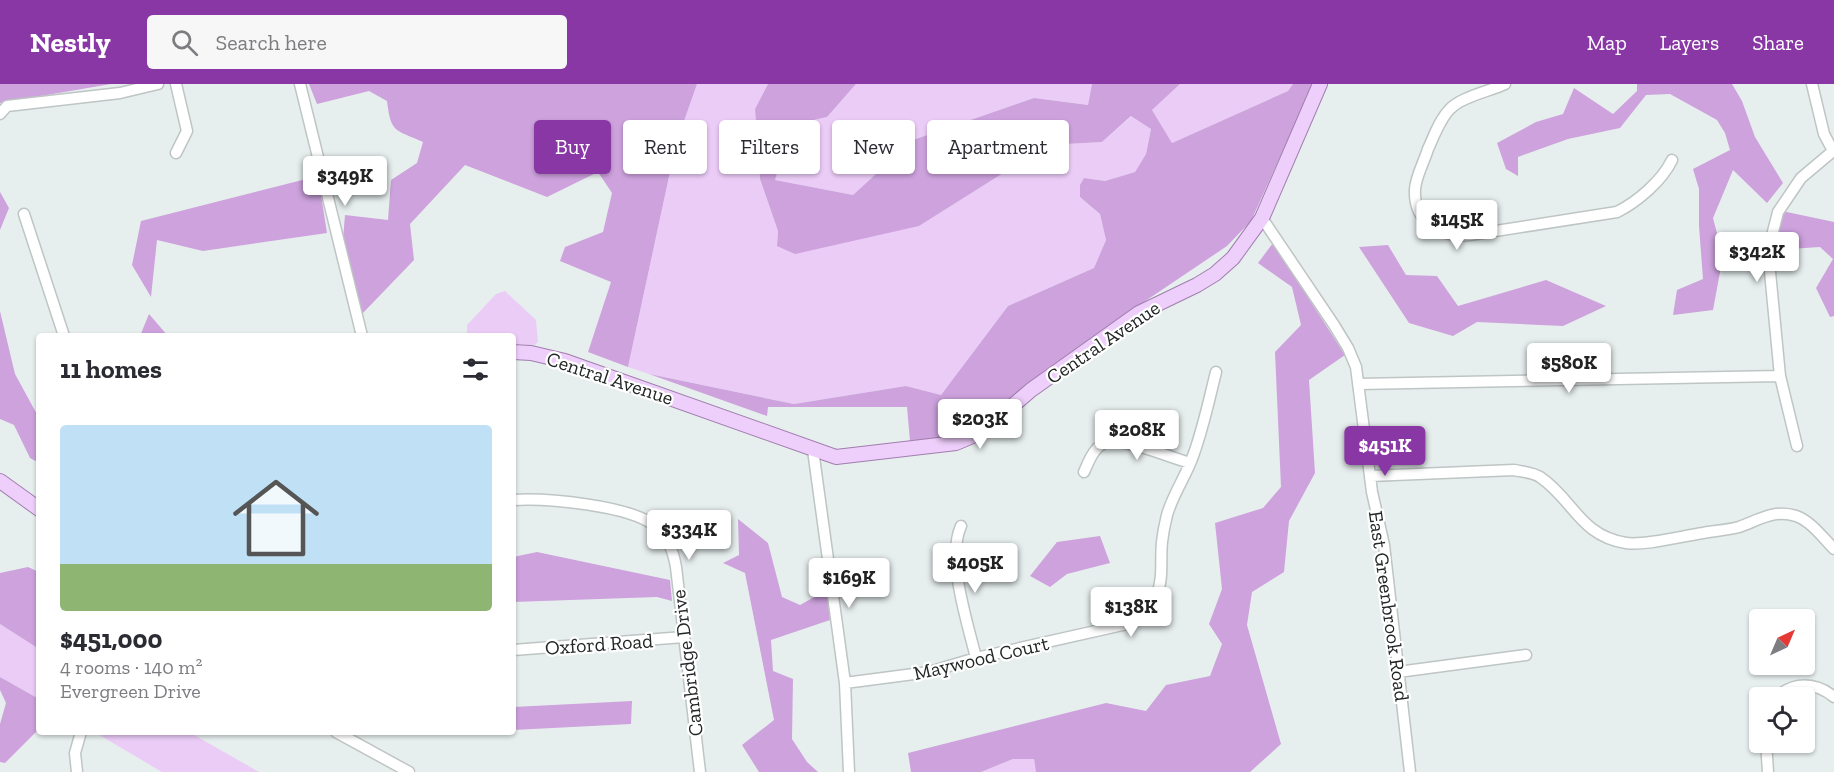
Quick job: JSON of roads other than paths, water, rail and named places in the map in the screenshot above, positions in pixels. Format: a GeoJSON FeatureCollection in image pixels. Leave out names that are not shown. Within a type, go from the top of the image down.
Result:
{"type":"FeatureCollection","features":[{"type":"Feature","properties":{"kind":"main road","name":"Central Avenue"},"geometry":{"type":"LineString","coordinates":[[516,352],[531,353],[565,361],[836,457],[941,446],[969,438],[982,432],[1031,390],[1139,313],[1215,274],[1241,248],[1262,218],[1320,84]]}},
{"type":"Feature","properties":{"kind":"main road"},"geometry":{"type":"LineString","coordinates":[[0,481],[36,507]]}},
{"type":"Feature","properties":{"kind":"street"},"geometry":{"type":"LineString","coordinates":[[0,114],[7,106],[120,93],[158,84]]}},
{"type":"Feature","properties":{"kind":"street"},"geometry":{"type":"LineString","coordinates":[[176,84],[186,131],[176,153]]}},
{"type":"Feature","properties":{"kind":"street"},"geometry":{"type":"LineString","coordinates":[[300,84],[361,333]]}},
{"type":"Feature","properties":{"kind":"street"},"geometry":{"type":"LineString","coordinates":[[1505,84],[1454,105],[1447,111],[1433,138],[1415,189],[1423,217],[1431,227],[1439,232],[1458,236],[1470,235],[1617,212],[1629,206],[1667,171],[1672,160]]}},
{"type":"Feature","properties":{"kind":"street"},"geometry":{"type":"LineString","coordinates":[[1797,446],[1780,376],[1768,251],[1778,212],[1801,178],[1833,152],[1824,134],[1812,84]]}},
{"type":"Feature","properties":{"kind":"street"},"geometry":{"type":"LineString","coordinates":[[24,214],[63,333]]}},
{"type":"Feature","properties":{"kind":"street","name":"East Greenbrook Road"},"geometry":{"type":"LineString","coordinates":[[1262,218],[1348,348],[1356,367],[1370,476],[1384,545],[1410,772]]}},
{"type":"Feature","properties":{"kind":"street","name":"Maywood Court"},"geometry":{"type":"LineString","coordinates":[[845,683],[928,672],[976,658],[1127,624],[1142,616],[1157,595],[1161,579],[1162,542],[1167,516],[1198,442],[1216,372]]}},
{"type":"Feature","properties":{"kind":"street"},"geometry":{"type":"LineString","coordinates":[[1358,384],[1780,376]]}},
{"type":"Feature","properties":{"kind":"street"},"geometry":{"type":"LineString","coordinates":[[1084,472],[1090,458],[1107,442],[1125,443],[1190,463]]}},
{"type":"Feature","properties":{"kind":"street"},"geometry":{"type":"LineString","coordinates":[[813,450],[845,683],[849,772]]}},
{"type":"Feature","properties":{"kind":"street"},"geometry":{"type":"LineString","coordinates":[[1370,476],[1514,470],[1527,472],[1548,484],[1591,529],[1615,541],[1645,542],[1738,527],[1755,519],[1779,514],[1804,520],[1834,549]]}},
{"type":"Feature","properties":{"kind":"street","name":"Cambridge Drive"},"geometry":{"type":"LineString","coordinates":[[516,500],[551,500],[591,505],[636,516],[652,524],[665,537],[673,553],[700,772]]}},
{"type":"Feature","properties":{"kind":"street"},"geometry":{"type":"LineString","coordinates":[[961,526],[956,543],[959,590],[976,658]]}},
{"type":"Feature","properties":{"kind":"street","name":"Oxford Road"},"geometry":{"type":"LineString","coordinates":[[516,651],[684,637]]}},
{"type":"Feature","properties":{"kind":"street"},"geometry":{"type":"LineString","coordinates":[[1398,672],[1526,656]]}},
{"type":"Feature","properties":{"kind":"street"},"geometry":{"type":"LineString","coordinates":[[1796,687],[1803,685],[1821,688],[1834,696]]}},
{"type":"Feature","properties":{"kind":"street"},"geometry":{"type":"LineString","coordinates":[[77,772],[75,753],[80,735]]}},
{"type":"Feature","properties":{"kind":"street"},"geometry":{"type":"LineString","coordinates":[[341,735],[409,772]]}},
{"type":"Feature","properties":{"kind":"street"},"geometry":{"type":"LineString","coordinates":[[1766,753],[1767,772]]}}]}
